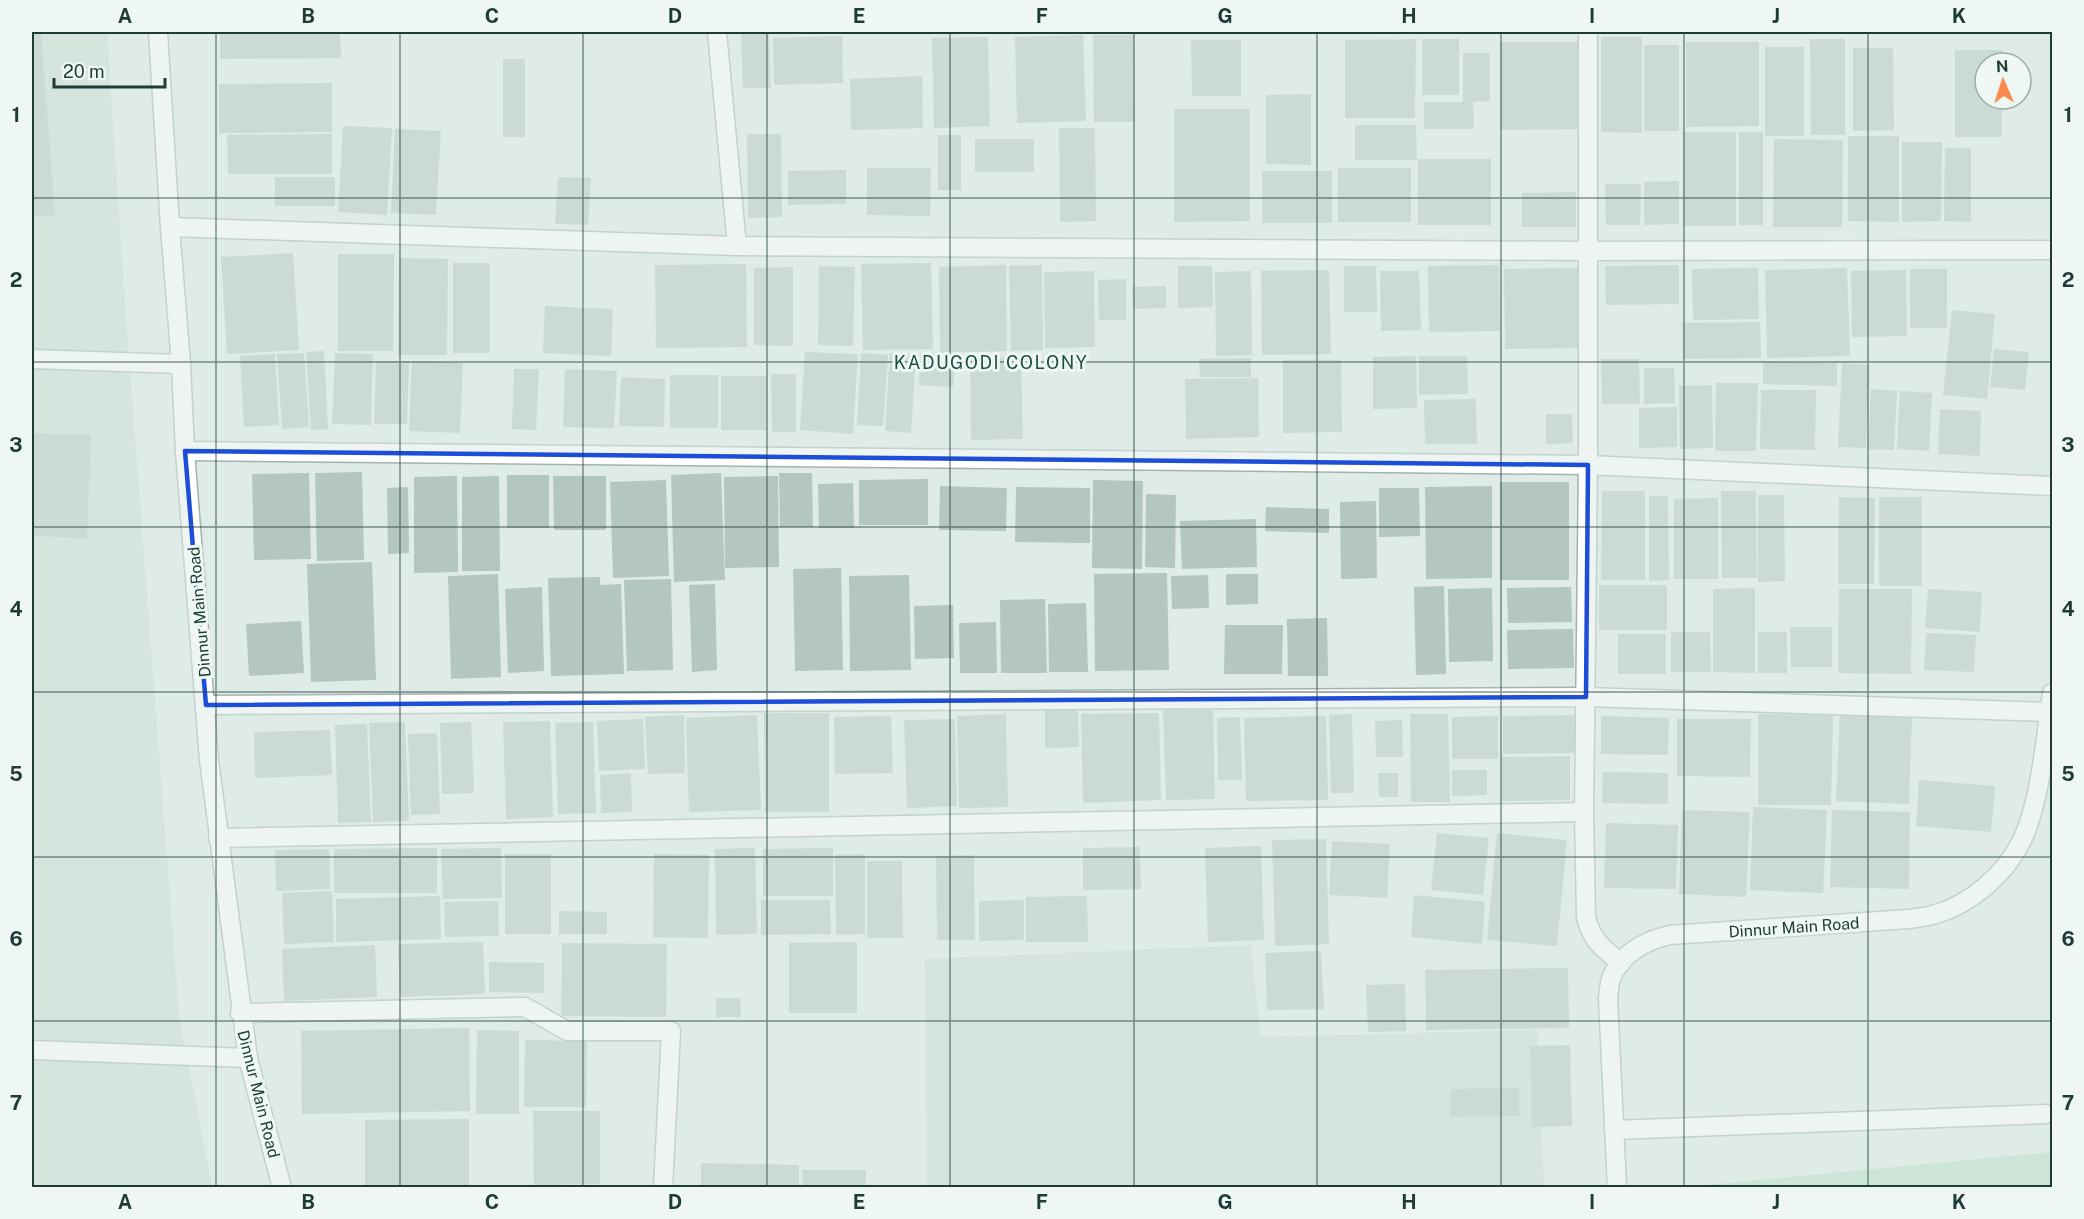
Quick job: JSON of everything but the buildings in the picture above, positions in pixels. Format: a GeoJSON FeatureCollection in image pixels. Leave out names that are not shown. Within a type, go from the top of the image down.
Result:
{"type":"FeatureCollection","features":[{"type":"Feature","properties":{"kind":"street","name":"Dinnur Main Road"},"geometry":{"type":"LineString","coordinates":[[158,32],[185,451],[209,760],[240,1013],[248,1058],[282,1188]]}},
{"type":"Feature","properties":{"kind":"street"},"geometry":{"type":"LineString","coordinates":[[717,32],[737,246]]}},
{"type":"Feature","properties":{"kind":"street"},"geometry":{"type":"LineString","coordinates":[[1588,32],[1588,465],[1584,812],[1586,917],[1590,934],[1600,946],[1621,963]]}},
{"type":"Feature","properties":{"kind":"street"},"geometry":{"type":"LineString","coordinates":[[170,227],[737,246],[1588,251],[2052,250]]}},
{"type":"Feature","properties":{"kind":"street"},"geometry":{"type":"LineString","coordinates":[[32,359],[181,364]]}},
{"type":"Feature","properties":{"kind":"street"},"geometry":{"type":"LineString","coordinates":[[185,451],[1588,465],[2052,486]]}},
{"type":"Feature","properties":{"kind":"street","name":"Dinnur Main Road"},"geometry":{"type":"LineString","coordinates":[[1617,1188],[1608,998],[1611,978],[1621,963],[1634,950],[1653,939],[1670,935],[1909,919],[1936,914],[1964,902],[1988,885],[2006,865],[2021,842],[2031,817],[2037,789],[2052,693]]}},
{"type":"Feature","properties":{"kind":"street"},"geometry":{"type":"LineString","coordinates":[[206,705],[1586,697],[2050,712]]}},
{"type":"Feature","properties":{"kind":"street"},"geometry":{"type":"LineString","coordinates":[[218,838],[1584,812]]}},
{"type":"Feature","properties":{"kind":"street"},"geometry":{"type":"LineString","coordinates":[[240,1013],[525,1006],[567,1031],[671,1031],[663,1188]]}},
{"type":"Feature","properties":{"kind":"street"},"geometry":{"type":"LineString","coordinates":[[32,1050],[248,1058]]}},
{"type":"Feature","properties":{"kind":"street"},"geometry":{"type":"LineString","coordinates":[[1614,1130],[2046,1114]]}},
{"type":"Feature","properties":{"kind":"highlighted area"},"geometry":{"type":"Polygon","coordinates":[[[185,451],[1588,465],[1586,697],[206,705],[185,451]]]}},
{"type":"Feature","properties":{"kind":"shaded area"},"geometry":{"type":"Polygon","coordinates":[[[32,32],[107,32],[127,333],[179,1014],[212,1187],[32,1187],[32,32]]]}},
{"type":"Feature","properties":{"kind":"shaded area"},"geometry":{"type":"Polygon","coordinates":[[[1251,945],[1261,1037],[1538,1030],[1544,1187],[927,1187],[925,959],[1251,945]]]}},
{"type":"Feature","properties":{"kind":"green space"},"geometry":{"type":"Polygon","coordinates":[[[2052,1152],[2052,1187],[1687,1187],[2052,1152]]]}},
{"type":"Feature","properties":{"kind":"district","name":"KADUGODI COLONY"},"geometry":{"type":"Point","coordinates":[991,363]}}]}
